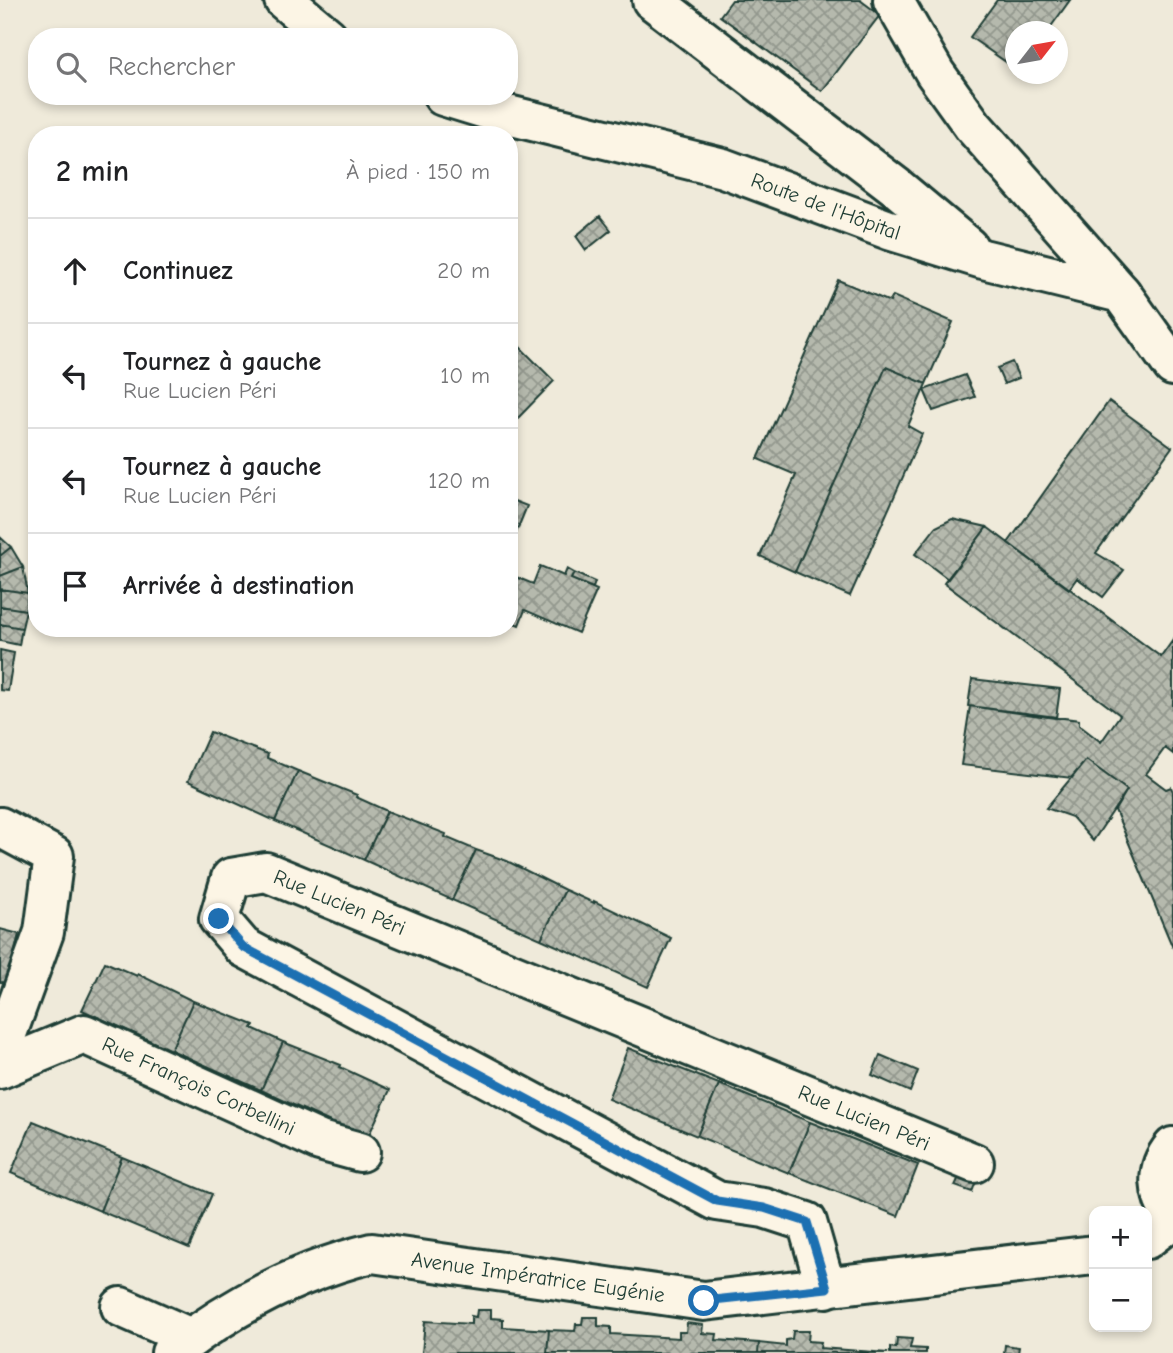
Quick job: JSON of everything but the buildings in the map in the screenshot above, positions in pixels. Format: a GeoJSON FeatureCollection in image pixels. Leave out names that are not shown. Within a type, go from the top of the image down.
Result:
{"type":"FeatureCollection","features":[{"type":"Feature","properties":{"kind":"street"},"geometry":{"type":"LineString","coordinates":[[285,0],[318,28]]}},
{"type":"Feature","properties":{"kind":"street"},"geometry":{"type":"LineString","coordinates":[[652,0],[884,178],[983,259]]}},
{"type":"Feature","properties":{"kind":"street"},"geometry":{"type":"LineString","coordinates":[[892,0],[935,73],[973,126],[1121,293],[1173,366]]}},
{"type":"Feature","properties":{"kind":"street","name":"Route de l'Hôpital"},"geometry":{"type":"LineString","coordinates":[[472,105],[723,168],[889,230],[983,259],[1121,293]]}},
{"type":"Feature","properties":{"kind":"street"},"geometry":{"type":"LineString","coordinates":[[0,827],[54,856],[44,932],[0,1053]]}},
{"type":"Feature","properties":{"kind":"street","name":"Rue Lucien Péri"},"geometry":{"type":"LineString","coordinates":[[827,1288],[807,1222],[764,1208],[717,1201],[243,947],[219,919],[231,878],[266,872],[974,1163]]}},
{"type":"Feature","properties":{"kind":"street","name":"Rue François Corbellini"},"geometry":{"type":"LineString","coordinates":[[0,1069],[84,1034],[320,1141],[360,1152]]}},
{"type":"Feature","properties":{"kind":"street"},"geometry":{"type":"LineString","coordinates":[[1152,1235],[1173,1219],[1164,1205],[1160,1172],[1173,1147]]}},
{"type":"Feature","properties":{"kind":"street","name":"Avenue Impératrice Eugénie"},"geometry":{"type":"LineString","coordinates":[[181,1345],[261,1293],[334,1263],[372,1253],[704,1301],[1089,1256]]}},
{"type":"Feature","properties":{"kind":"street"},"geometry":{"type":"LineString","coordinates":[[121,1307],[181,1345]]}},
{"type":"Feature","properties":{"kind":"route"},"geometry":{"type":"LineString","coordinates":[[219,919],[243,947],[717,1201],[764,1208],[807,1222],[827,1288],[704,1301]]}}]}
